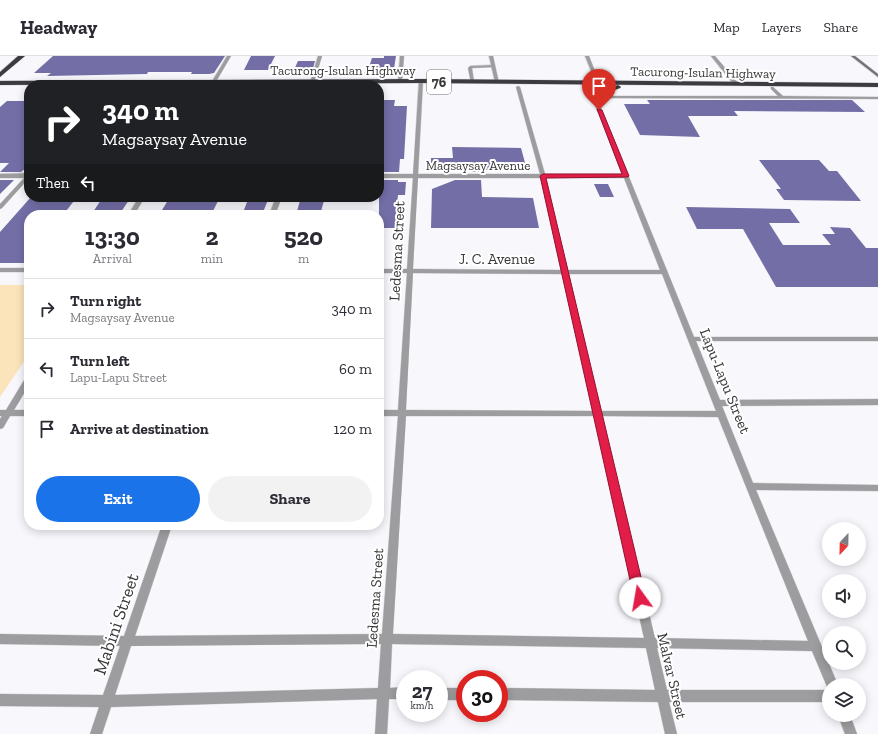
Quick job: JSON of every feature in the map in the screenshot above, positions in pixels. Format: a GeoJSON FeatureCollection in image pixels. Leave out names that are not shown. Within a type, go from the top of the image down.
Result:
{"type":"FeatureCollection","features":[{"type":"Feature","properties":{"kind":"highway"},"geometry":{"type":"LineString","coordinates":[[0,68],[14,56]]}},
{"type":"Feature","properties":{"kind":"highway"},"geometry":{"type":"LineString","coordinates":[[0,75],[22,56]]}},
{"type":"Feature","properties":{"kind":"highway","name":"Tacurong-Isulan Highway"},"geometry":{"type":"LineString","coordinates":[[384,82],[590,88],[878,88]]}},
{"type":"Feature","properties":{"kind":"highway","name":"Tacurong-Isulan Highway"},"geometry":{"type":"LineString","coordinates":[[384,87],[472,82],[878,85]]}},
{"type":"Feature","properties":{"kind":"highway","name":"Tacurong-Isulan Highway"},"geometry":{"type":"LineString","coordinates":[[0,83],[24,83]]}},
{"type":"Feature","properties":{"kind":"highway"},"geometry":{"type":"LineString","coordinates":[[0,86],[24,86]]}},
{"type":"Feature","properties":{"kind":"highway"},"geometry":{"type":"LineString","coordinates":[[594,96],[618,87]]}},
{"type":"Feature","properties":{"kind":"street"},"geometry":{"type":"LineString","coordinates":[[215,80],[229,56]]}},
{"type":"Feature","properties":{"kind":"street"},"geometry":{"type":"LineString","coordinates":[[313,80],[320,56]]}},
{"type":"Feature","properties":{"kind":"street"},"geometry":{"type":"LineString","coordinates":[[400,82],[402,56]]}},
{"type":"Feature","properties":{"kind":"street"},"geometry":{"type":"LineString","coordinates":[[492,56],[497,82]]}},
{"type":"Feature","properties":{"kind":"street"},"geometry":{"type":"LineString","coordinates":[[587,56],[598,83]]}},
{"type":"Feature","properties":{"kind":"street"},"geometry":{"type":"LineString","coordinates":[[713,56],[736,84]]}},
{"type":"Feature","properties":{"kind":"street"},"geometry":{"type":"LineString","coordinates":[[853,56],[878,76]]}},
{"type":"Feature","properties":{"kind":"street","name":"Ledesma Street"},"geometry":{"type":"LineString","coordinates":[[381,734],[386,639],[402,413],[421,84]]}},
{"type":"Feature","properties":{"kind":"street","name":"Malvar Street"},"geometry":{"type":"LineString","coordinates":[[518,87],[543,176],[671,734]]}},
{"type":"Feature","properties":{"kind":"street","name":"Lapu-Lapu Street"},"geometry":{"type":"LineString","coordinates":[[590,88],[690,339],[829,678]]}},
{"type":"Feature","properties":{"kind":"street"},"geometry":{"type":"LineString","coordinates":[[0,176],[24,176]]}},
{"type":"Feature","properties":{"kind":"street","name":"Magsaysay Avenue"},"geometry":{"type":"LineString","coordinates":[[384,176],[626,176]]}},
{"type":"Feature","properties":{"kind":"street"},"geometry":{"type":"LineString","coordinates":[[0,207],[24,181]]}},
{"type":"Feature","properties":{"kind":"street"},"geometry":{"type":"LineString","coordinates":[[0,270],[24,270]]}},
{"type":"Feature","properties":{"kind":"street","name":"J. C. Avenue"},"geometry":{"type":"LineString","coordinates":[[384,271],[664,272]]}},
{"type":"Feature","properties":{"kind":"street"},"geometry":{"type":"LineString","coordinates":[[690,339],[878,339]]}},
{"type":"Feature","properties":{"kind":"street"},"geometry":{"type":"LineString","coordinates":[[0,426],[4,413],[24,386]]}},
{"type":"Feature","properties":{"kind":"street"},"geometry":{"type":"LineString","coordinates":[[716,403],[878,402]]}},
{"type":"Feature","properties":{"kind":"street"},"geometry":{"type":"LineString","coordinates":[[4,413],[24,413]]}},
{"type":"Feature","properties":{"kind":"street"},"geometry":{"type":"LineString","coordinates":[[384,413],[721,414]]}},
{"type":"Feature","properties":{"kind":"street"},"geometry":{"type":"LineString","coordinates":[[750,486],[878,488]]}},
{"type":"Feature","properties":{"kind":"street","name":"Mabini Street"},"geometry":{"type":"LineString","coordinates":[[96,734],[165,530]]}},
{"type":"Feature","properties":{"kind":"street"},"geometry":{"type":"LineString","coordinates":[[0,639],[128,641],[386,639],[817,646]]}},
{"type":"Feature","properties":{"kind":"street"},"geometry":{"type":"LineString","coordinates":[[0,700],[107,701],[396,693]]}},
{"type":"Feature","properties":{"kind":"street"},"geometry":{"type":"LineString","coordinates":[[508,694],[822,696]]}},
{"type":"Feature","properties":{"kind":"street"},"geometry":{"type":"LineString","coordinates":[[847,722],[851,734]]}},
{"type":"Feature","properties":{"kind":"lane"},"geometry":{"type":"LineString","coordinates":[[472,82],[471,67],[494,66]]}},
{"type":"Feature","properties":{"kind":"lane"},"geometry":{"type":"LineString","coordinates":[[772,88],[781,98]]}},
{"type":"Feature","properties":{"kind":"lane"},"geometry":{"type":"LineString","coordinates":[[594,96],[878,98]]}},
{"type":"Feature","properties":{"kind":"shaded area"},"geometry":{"type":"Polygon","coordinates":[[[0,285],[24,285],[24,361],[0,397],[0,285]]]}},
{"type":"Feature","properties":{"kind":"building"},"geometry":{"type":"Polygon","coordinates":[[[53,56],[225,56],[214,73],[209,74],[191,74],[192,72],[148,72],[147,74],[47,76],[51,73],[34,73],[53,56]]]}},
{"type":"Feature","properties":{"kind":"building"},"geometry":{"type":"Polygon","coordinates":[[[251,56],[275,56],[268,70],[244,70],[251,56]]]}},
{"type":"Feature","properties":{"kind":"building"},"geometry":{"type":"Polygon","coordinates":[[[384,56],[396,56],[393,75],[364,75],[367,64],[370,64],[372,58],[384,58],[384,56]]]}},
{"type":"Feature","properties":{"kind":"building"},"geometry":{"type":"Polygon","coordinates":[[[298,61],[315,61],[312,72],[293,72],[298,61]]]}},
{"type":"Feature","properties":{"kind":"building"},"geometry":{"type":"Polygon","coordinates":[[[384,100],[395,100],[394,106],[407,106],[404,159],[400,159],[399,172],[384,172],[384,100]]]}},
{"type":"Feature","properties":{"kind":"building"},"geometry":{"type":"Polygon","coordinates":[[[647,100],[852,100],[865,112],[734,111],[738,116],[688,116],[700,137],[640,135],[624,104],[650,104],[647,100]]]}},
{"type":"Feature","properties":{"kind":"building"},"geometry":{"type":"Polygon","coordinates":[[[7,101],[24,101],[24,170],[21,172],[0,172],[9,163],[0,163],[0,107],[7,101]]]}},
{"type":"Feature","properties":{"kind":"building"},"geometry":{"type":"Polygon","coordinates":[[[452,147],[521,148],[527,170],[480,170],[480,172],[471,172],[475,170],[431,171],[431,158],[453,158],[452,147]]]}},
{"type":"Feature","properties":{"kind":"building"},"geometry":{"type":"Polygon","coordinates":[[[759,160],[819,160],[829,171],[837,171],[861,201],[784,200],[776,189],[781,189],[759,160]]]}},
{"type":"Feature","properties":{"kind":"building"},"geometry":{"type":"Polygon","coordinates":[[[0,180],[14,180],[0,194],[0,180]]]}},
{"type":"Feature","properties":{"kind":"building"},"geometry":{"type":"Polygon","coordinates":[[[384,180],[398,180],[398,182],[406,182],[405,195],[398,195],[395,228],[384,228],[384,210],[379,210],[379,202],[384,202],[384,180]]]}},
{"type":"Feature","properties":{"kind":"building"},"geometry":{"type":"Polygon","coordinates":[[[455,180],[481,180],[482,197],[533,198],[539,228],[431,228],[432,189],[455,180]]]}},
{"type":"Feature","properties":{"kind":"building"},"geometry":{"type":"Polygon","coordinates":[[[594,184],[608,184],[614,197],[600,197],[594,184]]]}},
{"type":"Feature","properties":{"kind":"building"},"geometry":{"type":"Polygon","coordinates":[[[27,202],[73,202],[67,210],[24,210],[24,263],[0,263],[0,232],[27,202]]]}},
{"type":"Feature","properties":{"kind":"building"},"geometry":{"type":"Polygon","coordinates":[[[100,202],[128,202],[122,210],[94,210],[100,202]]]}},
{"type":"Feature","properties":{"kind":"building"},"geometry":{"type":"Polygon","coordinates":[[[167,202],[218,202],[214,210],[162,210],[167,202]]]}},
{"type":"Feature","properties":{"kind":"building"},"geometry":{"type":"Polygon","coordinates":[[[247,202],[267,202],[264,210],[244,210],[247,202]]]}},
{"type":"Feature","properties":{"kind":"building"},"geometry":{"type":"Polygon","coordinates":[[[300,202],[324,202],[321,210],[297,210],[300,202]]]}},
{"type":"Feature","properties":{"kind":"building"},"geometry":{"type":"Polygon","coordinates":[[[686,207],[790,209],[800,223],[769,223],[783,245],[831,245],[822,234],[835,234],[830,227],[850,228],[866,248],[878,248],[878,287],[776,287],[743,229],[697,229],[686,207]]]}},
{"type":"Feature","properties":{"kind":"route"},"geometry":{"type":"LineString","coordinates":[[599,110],[626,176],[543,176],[640,598]]}}]}
